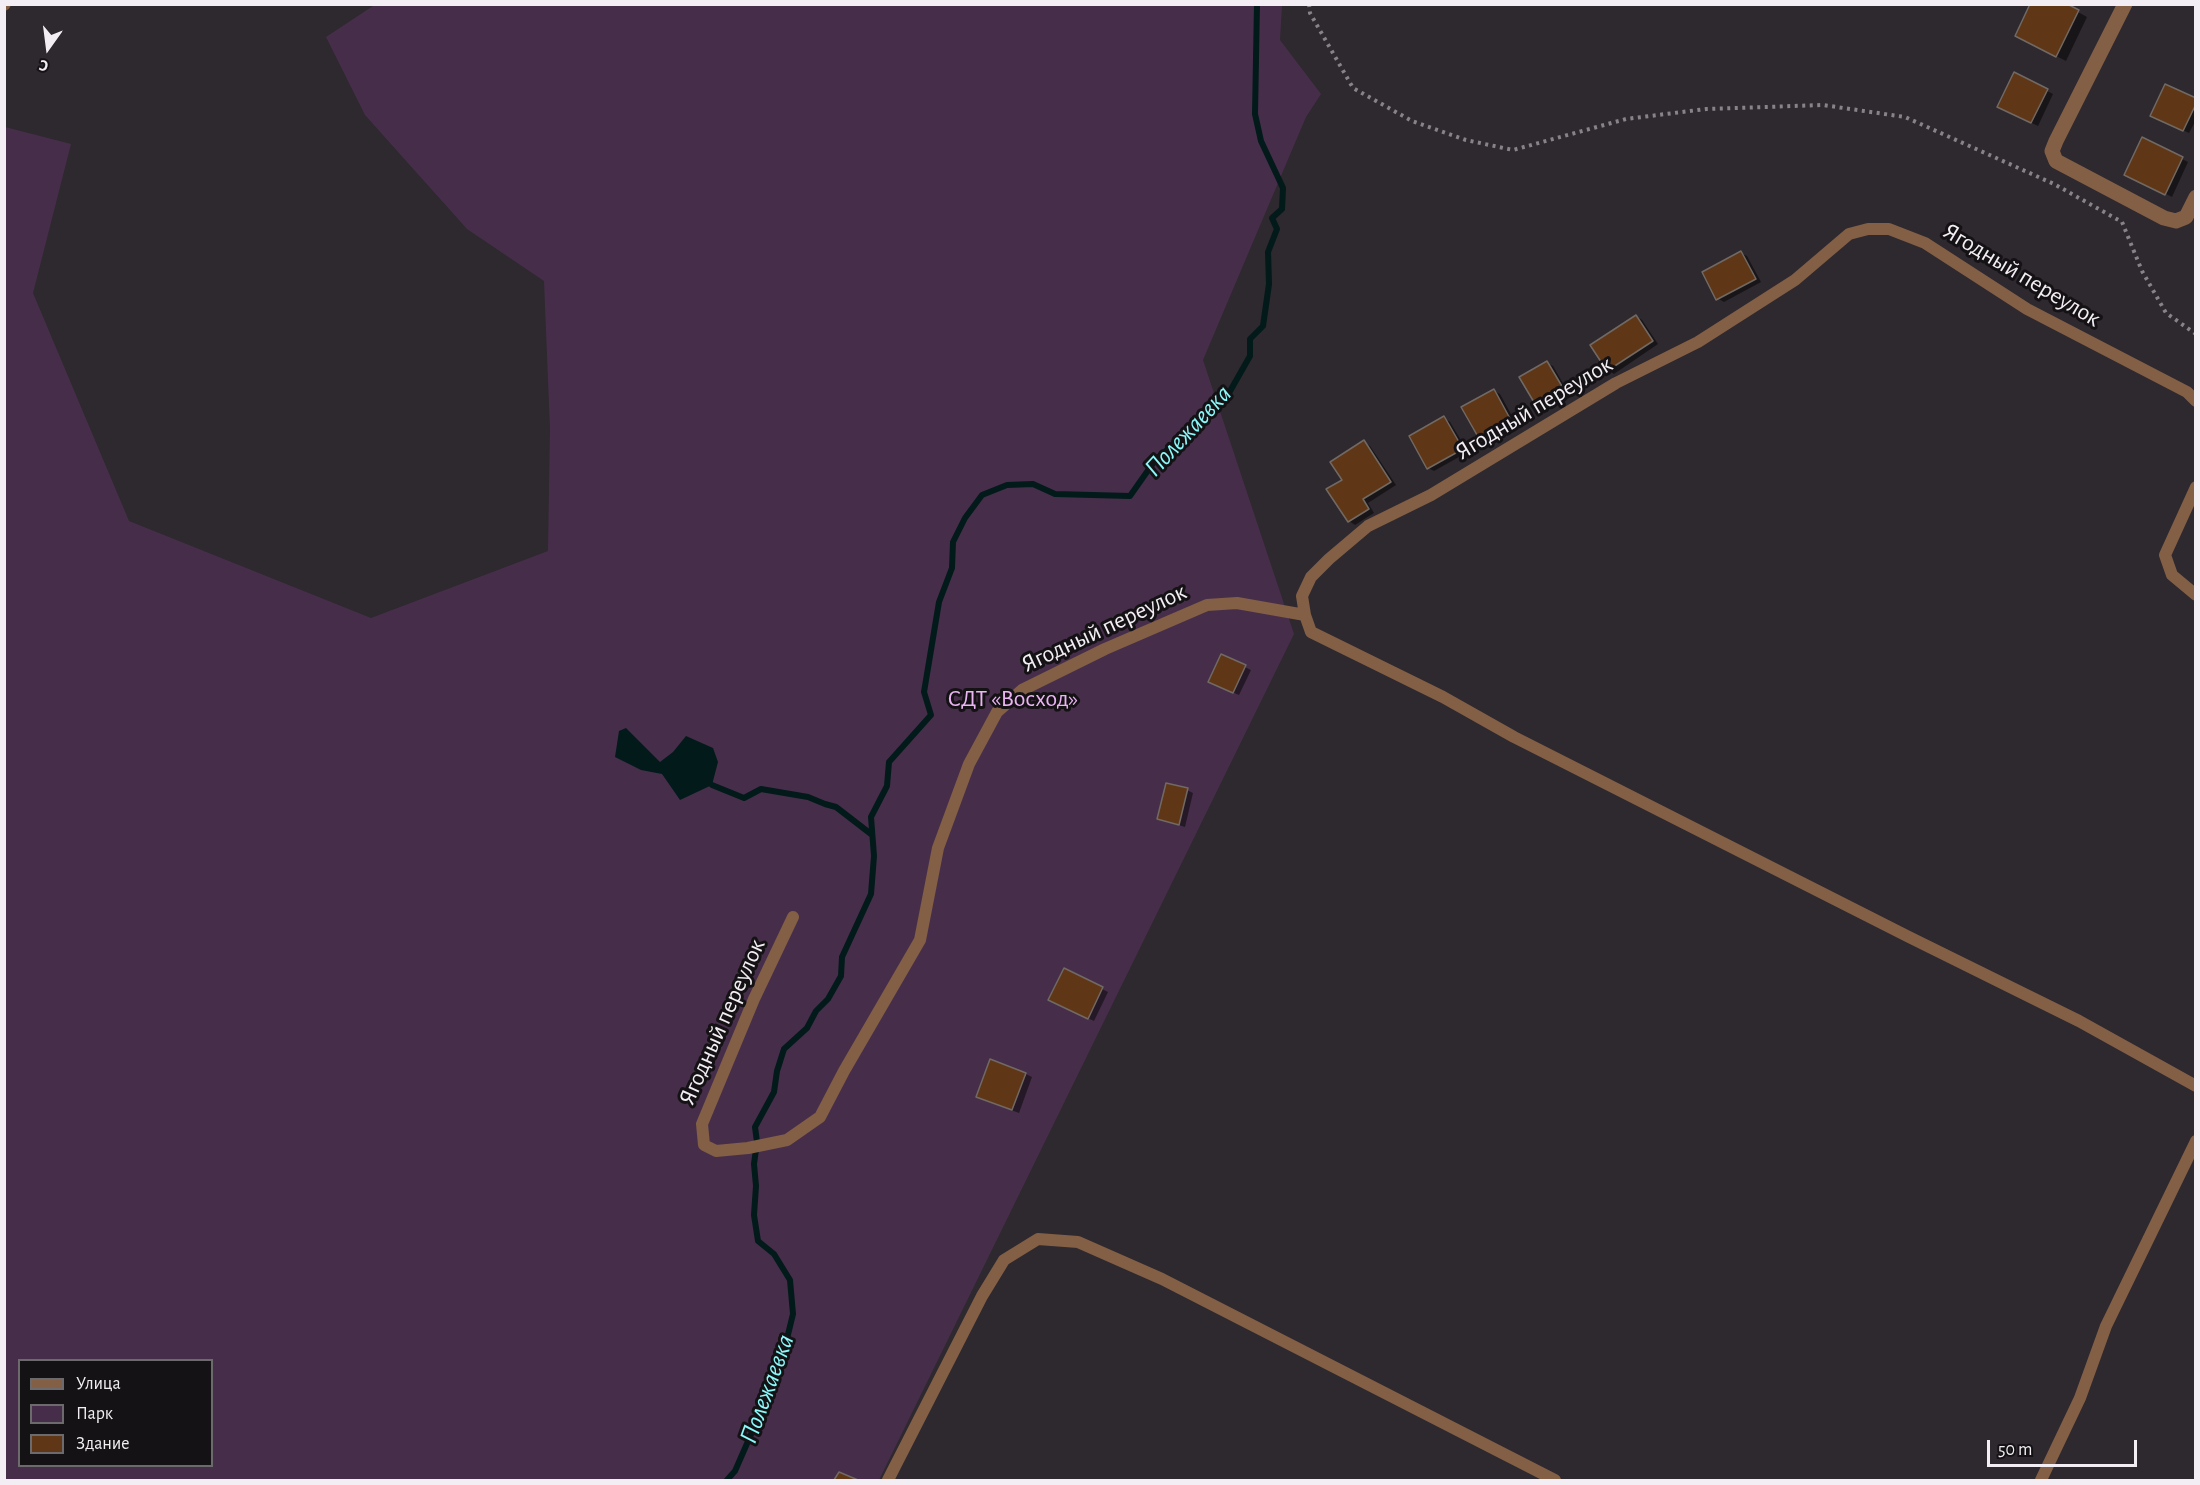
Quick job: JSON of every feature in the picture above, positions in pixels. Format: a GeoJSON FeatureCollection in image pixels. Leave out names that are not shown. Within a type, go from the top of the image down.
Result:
{"type":"FeatureCollection","features":[{"type":"Feature","properties":{"kind":"street"},"geometry":{"type":"LineString","coordinates":[[2125,4],[2052,151],[2056,161],[2062,166],[2164,218],[2176,221],[2186,217],[2196,197]]}},
{"type":"Feature","properties":{"kind":"lane","name":"Ягодный переулок"},"geometry":{"type":"LineString","coordinates":[[793,917],[754,999],[702,1124],[704,1145],[716,1151],[748,1148],[787,1140],[820,1117],[920,940],[938,848],[969,764],[997,712],[1022,690],[1105,649],[1207,605],[1237,603],[1305,615],[1302,596],[1311,577],[1368,526],[1431,495],[1616,384],[1698,342],[1795,280],[1849,234],[1868,229],[1889,229],[1925,243],[2027,309],[2187,392],[2196,401]]}},
{"type":"Feature","properties":{"kind":"lane"},"geometry":{"type":"LineString","coordinates":[[2196,487],[2165,555],[2172,575],[2196,595]]}},
{"type":"Feature","properties":{"kind":"lane"},"geometry":{"type":"LineString","coordinates":[[1305,615],[1311,632],[1443,698],[1514,737],[2079,1021],[2196,1086]]}},
{"type":"Feature","properties":{"kind":"lane"},"geometry":{"type":"LineString","coordinates":[[2041,1480],[2080,1398],[2106,1326],[2196,1141]]}},
{"type":"Feature","properties":{"kind":"lane"},"geometry":{"type":"LineString","coordinates":[[888,1480],[982,1296],[1004,1260],[1038,1239],[1078,1242],[1162,1279],[1555,1480]]}},
{"type":"Feature","properties":{"kind":"path"},"geometry":{"type":"LineString","coordinates":[[1309,4],[1310,13],[1353,88],[1412,121],[1466,140],[1513,150],[1626,119],[1706,109],[1823,105],[1905,117],[2054,184],[2122,222],[2142,271],[2166,314],[2196,334]]}},
{"type":"Feature","properties":{"kind":"green space","name":"СДТ «Восход»"},"geometry":{"type":"Polygon","coordinates":[[[376,4],[1282,5],[1280,40],[1321,94],[1306,117],[1203,360],[1294,634],[879,1480],[5,1480],[5,127],[71,144],[33,293],[129,521],[371,618],[548,551],[550,429],[544,281],[467,229],[365,115],[326,37],[376,4]]]}},
{"type":"Feature","properties":{"kind":"shaded area"},"geometry":{"type":"Polygon","coordinates":[[[626,728],[660,762],[673,752],[686,736],[713,748],[718,762],[712,785],[680,800],[662,774],[641,770],[615,757],[619,731],[626,728]]]}},
{"type":"Feature","properties":{"kind":"building"},"geometry":{"type":"Polygon","coordinates":[[[2030,4],[2067,4],[2079,10],[2056,57],[2015,36],[2030,4]]]}},
{"type":"Feature","properties":{"kind":"building"},"geometry":{"type":"Polygon","coordinates":[[[2014,72],[2048,89],[2031,123],[1997,107],[2014,72]]]}},
{"type":"Feature","properties":{"kind":"building"},"geometry":{"type":"Polygon","coordinates":[[[2165,84],[2196,98],[2196,104],[2183,131],[2150,116],[2165,84]]]}},
{"type":"Feature","properties":{"kind":"building"},"geometry":{"type":"Polygon","coordinates":[[[2142,137],[2183,157],[2165,195],[2124,175],[2142,137]]]}},
{"type":"Feature","properties":{"kind":"building"},"geometry":{"type":"Polygon","coordinates":[[[1741,251],[1756,279],[1716,300],[1702,272],[1741,251]]]}},
{"type":"Feature","properties":{"kind":"building"},"geometry":{"type":"Polygon","coordinates":[[[1636,315],[1653,341],[1607,371],[1590,345],[1636,315]]]}},
{"type":"Feature","properties":{"kind":"building"},"geometry":{"type":"Polygon","coordinates":[[[1547,361],[1566,393],[1538,409],[1519,377],[1547,361]]]}},
{"type":"Feature","properties":{"kind":"building"},"geometry":{"type":"Polygon","coordinates":[[[1494,389],[1513,424],[1481,442],[1461,407],[1494,389]]]}},
{"type":"Feature","properties":{"kind":"building"},"geometry":{"type":"Polygon","coordinates":[[[1444,416],[1463,449],[1427,469],[1409,436],[1444,416]]]}},
{"type":"Feature","properties":{"kind":"building"},"geometry":{"type":"Polygon","coordinates":[[[1364,440],[1391,482],[1363,499],[1369,509],[1348,522],[1326,489],[1342,480],[1330,462],[1364,440]]]}},
{"type":"Feature","properties":{"kind":"building"},"geometry":{"type":"Polygon","coordinates":[[[1221,654],[1246,665],[1233,693],[1208,682],[1221,654]]]}},
{"type":"Feature","properties":{"kind":"building"},"geometry":{"type":"Polygon","coordinates":[[[1166,783],[1188,788],[1179,825],[1157,819],[1166,783]]]}},
{"type":"Feature","properties":{"kind":"building"},"geometry":{"type":"Polygon","coordinates":[[[1064,968],[1103,987],[1088,1019],[1048,1000],[1064,968]]]}},
{"type":"Feature","properties":{"kind":"building"},"geometry":{"type":"Polygon","coordinates":[[[990,1059],[1026,1073],[1012,1110],[976,1097],[990,1059]]]}},
{"type":"Feature","properties":{"kind":"building"},"geometry":{"type":"Polygon","coordinates":[[[839,1472],[858,1480],[834,1480],[839,1472]]]}},
{"type":"Feature","properties":{"kind":"waterway","name":"Полежаевка"},"geometry":{"type":"LineString","coordinates":[[727,1480],[735,1471],[763,1407],[772,1377],[783,1355],[793,1314],[790,1280],[774,1254],[758,1241],[754,1215],[756,1186],[754,1164],[757,1142],[755,1127],[774,1092],[777,1071],[784,1049],[807,1028],[841,976],[842,957],[871,894],[874,856],[871,817],[887,786],[889,762],[931,715],[924,692],[939,602],[952,568],[953,542],[965,518],[982,495],[1007,485],[1033,484],[1055,494],[1130,496],[1156,459],[1186,434],[1199,416],[1225,400],[1250,356],[1250,339],[1263,326],[1269,284],[1268,252],[1277,229],[1272,218],[1282,209],[1283,188],[1261,141],[1255,114],[1257,4]]}},
{"type":"Feature","properties":{"kind":"waterway","name":"Полежаевка"},"geometry":{"type":"LineString","coordinates":[[712,785],[744,798],[761,789],[808,797],[836,807],[871,834]]}}]}
